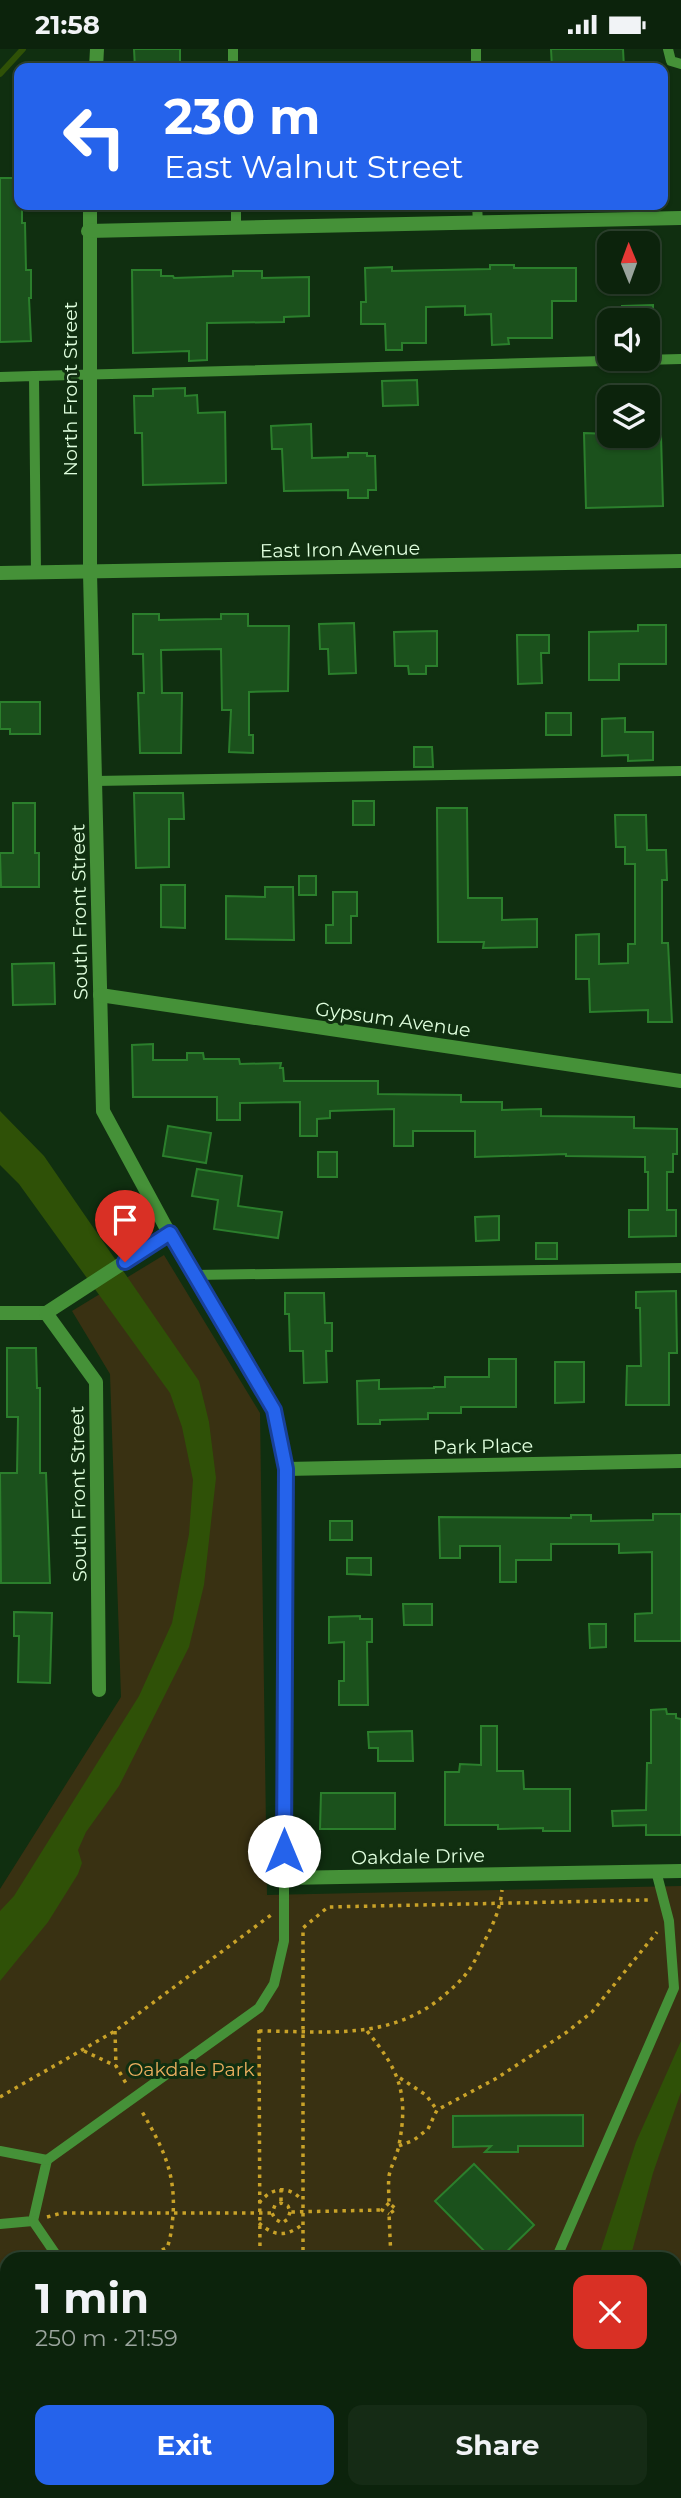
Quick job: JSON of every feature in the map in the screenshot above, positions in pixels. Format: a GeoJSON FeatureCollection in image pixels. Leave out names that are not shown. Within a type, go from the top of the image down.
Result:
{"type":"FeatureCollection","features":[{"type":"Feature","properties":{"kind":"street","name":"North Front Street"},"geometry":{"type":"LineString","coordinates":[[90,210],[90,573]]}},
{"type":"Feature","properties":{"kind":"street"},"geometry":{"type":"LineString","coordinates":[[89,231],[681,218]]}},
{"type":"Feature","properties":{"kind":"street","name":"East Iron Avenue"},"geometry":{"type":"LineString","coordinates":[[0,573],[681,561]]}},
{"type":"Feature","properties":{"kind":"street","name":"South Front Street"},"geometry":{"type":"LineString","coordinates":[[90,573],[103,1111],[170,1233]]}},
{"type":"Feature","properties":{"kind":"street","name":"Gypsum Avenue"},"geometry":{"type":"LineString","coordinates":[[100,995],[681,1081]]}},
{"type":"Feature","properties":{"kind":"street"},"geometry":{"type":"LineString","coordinates":[[0,1313],[46,1313],[170,1233],[274,1410],[286,1469],[284,1878]]}},
{"type":"Feature","properties":{"kind":"street","name":"South Front Street"},"geometry":{"type":"LineString","coordinates":[[46,1313],[96,1382],[99,1690]]}},
{"type":"Feature","properties":{"kind":"street","name":"Park Place"},"geometry":{"type":"LineString","coordinates":[[286,1469],[681,1461]]}},
{"type":"Feature","properties":{"kind":"street","name":"Oakdale Drive"},"geometry":{"type":"LineString","coordinates":[[284,1878],[681,1871]]}},
{"type":"Feature","properties":{"kind":"lane"},"geometry":{"type":"LineString","coordinates":[[668,49],[671,61],[681,64]]}},
{"type":"Feature","properties":{"kind":"lane"},"geometry":{"type":"LineString","coordinates":[[236,210],[236,228]]}},
{"type":"Feature","properties":{"kind":"lane"},"geometry":{"type":"LineString","coordinates":[[477,210],[478,223]]}},
{"type":"Feature","properties":{"kind":"lane"},"geometry":{"type":"LineString","coordinates":[[0,377],[681,359]]}},
{"type":"Feature","properties":{"kind":"lane"},"geometry":{"type":"LineString","coordinates":[[34,376],[36,573]]}},
{"type":"Feature","properties":{"kind":"lane"},"geometry":{"type":"LineString","coordinates":[[95,781],[681,771]]}},
{"type":"Feature","properties":{"kind":"lane"},"geometry":{"type":"LineString","coordinates":[[194,1275],[681,1268]]}},
{"type":"Feature","properties":{"kind":"lane"},"geometry":{"type":"LineString","coordinates":[[559,2252],[674,1988],[669,1921],[656,1871]]}},
{"type":"Feature","properties":{"kind":"lane"},"geometry":{"type":"LineString","coordinates":[[54,2252],[33,2221],[47,2160],[259,2008],[274,1984],[284,1941],[284,1878]]}},
{"type":"Feature","properties":{"kind":"lane"},"geometry":{"type":"LineString","coordinates":[[0,2151],[47,2160]]}},
{"type":"Feature","properties":{"kind":"lane"},"geometry":{"type":"LineString","coordinates":[[0,2224],[33,2221]]}},
{"type":"Feature","properties":{"kind":"path"},"geometry":{"type":"LineString","coordinates":[[259,2031],[367,2030],[416,2016],[431,2008],[470,1972],[499,1912],[503,1874]]}},
{"type":"Feature","properties":{"kind":"path"},"geometry":{"type":"LineString","coordinates":[[303,2252],[303,1928],[328,1907],[663,1900]]}},
{"type":"Feature","properties":{"kind":"path"},"geometry":{"type":"LineString","coordinates":[[0,2097],[115,2031],[284,1905]]}},
{"type":"Feature","properties":{"kind":"path"},"geometry":{"type":"LineString","coordinates":[[399,2146],[414,2140],[428,2129],[438,2110],[497,2078],[583,2019],[621,1978],[653,1935],[669,1921]]}},
{"type":"Feature","properties":{"kind":"path"},"geometry":{"type":"LineString","coordinates":[[259,2008],[260,2252]]}},
{"type":"Feature","properties":{"kind":"path"},"geometry":{"type":"LineString","coordinates":[[367,2030],[388,2056],[399,2077],[403,2111],[399,2146],[389,2177],[389,2203],[382,2210]]}},
{"type":"Feature","properties":{"kind":"path"},"geometry":{"type":"LineString","coordinates":[[115,2031],[116,2066],[168,2161],[173,2182],[171,2238],[167,2248],[156,2252]]}},
{"type":"Feature","properties":{"kind":"path"},"geometry":{"type":"LineString","coordinates":[[84,2051],[116,2066]]}},
{"type":"Feature","properties":{"kind":"path"},"geometry":{"type":"LineString","coordinates":[[399,2077],[426,2095],[438,2110]]}},
{"type":"Feature","properties":{"kind":"path"},"geometry":{"type":"LineString","coordinates":[[259,2203],[265,2196],[281,2189],[297,2195],[303,2201]]}},
{"type":"Feature","properties":{"kind":"path"},"geometry":{"type":"LineString","coordinates":[[281,2189],[281,2203]]}},
{"type":"Feature","properties":{"kind":"path"},"geometry":{"type":"LineString","coordinates":[[281,2203],[288,2206],[290,2212],[288,2219],[282,2223],[275,2219],[272,2213],[275,2205],[281,2203]]}},
{"type":"Feature","properties":{"kind":"path"},"geometry":{"type":"LineString","coordinates":[[389,2203],[396,2209],[389,2214]]}},
{"type":"Feature","properties":{"kind":"path"},"geometry":{"type":"LineString","coordinates":[[290,2212],[382,2210],[389,2214]]}},
{"type":"Feature","properties":{"kind":"path"},"geometry":{"type":"LineString","coordinates":[[33,2221],[62,2213],[272,2213]]}},
{"type":"Feature","properties":{"kind":"path"},"geometry":{"type":"LineString","coordinates":[[389,2214],[391,2252]]}},
{"type":"Feature","properties":{"kind":"path"},"geometry":{"type":"LineString","coordinates":[[259,2223],[274,2234],[282,2235],[303,2224]]}},
{"type":"Feature","properties":{"kind":"path"},"geometry":{"type":"LineString","coordinates":[[282,2223],[282,2235]]}},
{"type":"Feature","properties":{"kind":"green space","name":"Oakdale Park"},"geometry":{"type":"Polygon","coordinates":[[[164,1255],[260,1413],[267,1895],[681,1886],[681,2252],[0,2252],[0,1889],[121,1697],[110,1374],[72,1311],[164,1255]]]}},
{"type":"Feature","properties":{"kind":"shaded area"},"geometry":{"type":"Polygon","coordinates":[[[0,1111],[44,1156],[199,1381],[209,1422],[216,1478],[204,1585],[189,1647],[119,1786],[86,1832],[78,1850],[82,1863],[78,1874],[48,1922],[0,1981],[0,1911],[14,1896],[139,1696],[172,1623],[189,1534],[193,1480],[182,1427],[170,1393],[19,1184],[0,1165],[0,1111]]]}},
{"type":"Feature","properties":{"kind":"shaded area"},"geometry":{"type":"Polygon","coordinates":[[[681,2041],[681,2092],[653,2173],[632,2252],[600,2252],[636,2142],[681,2041]]]}},
{"type":"Feature","properties":{"kind":"building"},"geometry":{"type":"Polygon","coordinates":[[[134,49],[180,49],[180,63],[135,63],[134,49]]]}},
{"type":"Feature","properties":{"kind":"building"},"geometry":{"type":"Polygon","coordinates":[[[551,49],[623,49],[624,63],[552,63],[551,49]]]}},
{"type":"Feature","properties":{"kind":"building"},"geometry":{"type":"Polygon","coordinates":[[[0,178],[14,178],[14,210],[22,210],[22,223],[25,223],[26,270],[31,270],[31,341],[0,342],[0,178]]]}},
{"type":"Feature","properties":{"kind":"building"},"geometry":{"type":"Polygon","coordinates":[[[490,265],[514,265],[514,268],[576,268],[576,301],[552,301],[552,338],[508,338],[509,344],[492,345],[491,314],[465,315],[465,306],[426,307],[426,343],[402,343],[402,350],[386,350],[385,324],[361,324],[361,302],[366,302],[365,268],[392,267],[392,271],[490,269],[490,265]]]}},
{"type":"Feature","properties":{"kind":"building"},"geometry":{"type":"Polygon","coordinates":[[[132,270],[161,270],[161,276],[174,278],[233,276],[233,271],[262,271],[262,278],[309,277],[309,316],[284,317],[284,322],[207,323],[207,360],[189,361],[189,351],[133,353],[132,270]]]}},
{"type":"Feature","properties":{"kind":"building"},"geometry":{"type":"Polygon","coordinates":[[[653,305],[653,308],[622,308],[653,305]]]}},
{"type":"Feature","properties":{"kind":"building"},"geometry":{"type":"Polygon","coordinates":[[[417,380],[418,405],[383,406],[382,381],[417,380]]]}},
{"type":"Feature","properties":{"kind":"building"},"geometry":{"type":"Polygon","coordinates":[[[185,388],[185,396],[197,395],[198,413],[225,412],[226,483],[143,485],[142,433],[135,433],[134,396],[153,396],[153,389],[185,388]]]}},
{"type":"Feature","properties":{"kind":"building"},"geometry":{"type":"Polygon","coordinates":[[[311,424],[312,458],[348,457],[348,453],[375,456],[376,490],[368,490],[368,498],[348,498],[348,490],[284,491],[282,449],[272,449],[271,426],[311,424]]]}},
{"type":"Feature","properties":{"kind":"building"},"geometry":{"type":"Polygon","coordinates":[[[584,433],[597,434],[597,448],[660,448],[661,436],[663,506],[586,508],[584,433]]]}},
{"type":"Feature","properties":{"kind":"building"},"geometry":{"type":"Polygon","coordinates":[[[133,614],[159,614],[159,620],[221,619],[221,614],[248,614],[248,626],[289,626],[288,691],[249,692],[249,735],[253,735],[253,753],[229,752],[231,710],[222,710],[221,649],[161,650],[162,693],[182,693],[181,753],[140,753],[138,693],[144,693],[143,654],[133,654],[133,614]]]}},
{"type":"Feature","properties":{"kind":"building"},"geometry":{"type":"Polygon","coordinates":[[[354,623],[356,673],[329,674],[328,649],[320,649],[319,624],[354,623]]]}},
{"type":"Feature","properties":{"kind":"building"},"geometry":{"type":"Polygon","coordinates":[[[638,625],[666,625],[666,664],[619,664],[619,680],[589,680],[589,632],[638,631],[638,625]]]}},
{"type":"Feature","properties":{"kind":"building"},"geometry":{"type":"Polygon","coordinates":[[[437,631],[437,666],[426,666],[426,674],[409,674],[408,666],[395,666],[394,632],[437,631]]]}},
{"type":"Feature","properties":{"kind":"building"},"geometry":{"type":"Polygon","coordinates":[[[517,635],[549,635],[549,653],[541,653],[542,683],[518,684],[517,635]]]}},
{"type":"Feature","properties":{"kind":"building"},"geometry":{"type":"Polygon","coordinates":[[[0,702],[40,702],[40,734],[10,734],[10,729],[0,729],[0,702]]]}},
{"type":"Feature","properties":{"kind":"building"},"geometry":{"type":"Polygon","coordinates":[[[546,713],[571,713],[571,735],[546,735],[546,713]]]}},
{"type":"Feature","properties":{"kind":"building"},"geometry":{"type":"Polygon","coordinates":[[[625,718],[625,732],[653,732],[653,760],[628,761],[628,755],[602,756],[602,719],[625,718]]]}},
{"type":"Feature","properties":{"kind":"building"},"geometry":{"type":"Polygon","coordinates":[[[414,747],[432,747],[433,767],[414,767],[414,747]]]}},
{"type":"Feature","properties":{"kind":"building"},"geometry":{"type":"Polygon","coordinates":[[[134,793],[183,793],[184,819],[169,819],[169,867],[136,868],[134,793]]]}},
{"type":"Feature","properties":{"kind":"building"},"geometry":{"type":"Polygon","coordinates":[[[353,801],[374,801],[374,825],[353,825],[353,801]]]}},
{"type":"Feature","properties":{"kind":"building"},"geometry":{"type":"Polygon","coordinates":[[[13,803],[35,803],[35,853],[39,853],[39,887],[1,887],[0,853],[13,853],[13,803]]]}},
{"type":"Feature","properties":{"kind":"building"},"geometry":{"type":"Polygon","coordinates":[[[437,808],[467,808],[468,898],[502,898],[502,920],[537,919],[537,947],[483,948],[484,942],[438,942],[437,808]]]}},
{"type":"Feature","properties":{"kind":"building"},"geometry":{"type":"Polygon","coordinates":[[[615,815],[646,815],[647,850],[666,850],[667,880],[662,880],[662,943],[668,943],[672,1022],[648,1022],[648,1010],[590,1012],[589,979],[576,979],[576,935],[599,934],[599,964],[628,963],[628,944],[635,944],[635,864],[625,864],[625,847],[616,847],[615,815]]]}},
{"type":"Feature","properties":{"kind":"building"},"geometry":{"type":"Polygon","coordinates":[[[299,876],[316,876],[316,895],[299,895],[299,876]]]}},
{"type":"Feature","properties":{"kind":"building"},"geometry":{"type":"Polygon","coordinates":[[[161,885],[185,885],[185,928],[161,927],[161,885]]]}},
{"type":"Feature","properties":{"kind":"building"},"geometry":{"type":"Polygon","coordinates":[[[265,887],[293,887],[294,940],[226,939],[226,896],[265,897],[265,887]]]}},
{"type":"Feature","properties":{"kind":"building"},"geometry":{"type":"Polygon","coordinates":[[[333,892],[357,892],[357,916],[351,916],[351,943],[326,943],[326,925],[333,925],[333,892]]]}},
{"type":"Feature","properties":{"kind":"building"},"geometry":{"type":"Polygon","coordinates":[[[54,963],[55,1004],[13,1005],[12,964],[54,963]]]}},
{"type":"Feature","properties":{"kind":"building"},"geometry":{"type":"Polygon","coordinates":[[[153,1044],[153,1060],[187,1060],[187,1053],[203,1053],[204,1059],[239,1059],[240,1064],[281,1063],[284,1081],[378,1081],[378,1094],[461,1095],[461,1102],[502,1102],[502,1110],[541,1109],[541,1116],[634,1117],[634,1128],[677,1129],[677,1154],[673,1154],[673,1172],[667,1172],[667,1210],[676,1210],[676,1236],[629,1237],[629,1210],[648,1210],[648,1172],[645,1172],[645,1157],[566,1154],[475,1157],[475,1131],[413,1131],[413,1146],[394,1146],[394,1109],[330,1111],[330,1118],[317,1119],[317,1136],[300,1136],[300,1102],[240,1103],[240,1120],[217,1120],[217,1097],[133,1097],[132,1045],[153,1044]]]}},
{"type":"Feature","properties":{"kind":"building"},"geometry":{"type":"Polygon","coordinates":[[[168,1126],[211,1133],[206,1163],[163,1156],[168,1126]]]}},
{"type":"Feature","properties":{"kind":"building"},"geometry":{"type":"Polygon","coordinates":[[[318,1152],[337,1152],[337,1177],[318,1177],[318,1152]]]}},
{"type":"Feature","properties":{"kind":"building"},"geometry":{"type":"Polygon","coordinates":[[[197,1169],[242,1176],[238,1206],[282,1212],[278,1238],[214,1229],[218,1200],[192,1196],[197,1169]]]}},
{"type":"Feature","properties":{"kind":"building"},"geometry":{"type":"Polygon","coordinates":[[[499,1216],[499,1240],[476,1241],[475,1217],[499,1216]]]}},
{"type":"Feature","properties":{"kind":"building"},"geometry":{"type":"Polygon","coordinates":[[[536,1243],[557,1243],[557,1259],[536,1259],[536,1243]]]}},
{"type":"Feature","properties":{"kind":"building"},"geometry":{"type":"Polygon","coordinates":[[[676,1291],[677,1353],[669,1353],[669,1405],[626,1405],[627,1366],[641,1366],[640,1308],[636,1308],[636,1292],[676,1291]]]}},
{"type":"Feature","properties":{"kind":"building"},"geometry":{"type":"Polygon","coordinates":[[[285,1293],[324,1293],[325,1323],[332,1323],[332,1351],[326,1351],[327,1382],[304,1383],[303,1351],[290,1351],[289,1314],[285,1314],[285,1293]]]}},
{"type":"Feature","properties":{"kind":"building"},"geometry":{"type":"Polygon","coordinates":[[[7,1348],[36,1348],[37,1388],[40,1388],[40,1473],[46,1473],[50,1583],[1,1583],[0,1473],[17,1473],[18,1417],[7,1417],[7,1348]]]}},
{"type":"Feature","properties":{"kind":"building"},"geometry":{"type":"Polygon","coordinates":[[[489,1359],[516,1359],[516,1407],[461,1407],[461,1413],[428,1413],[428,1419],[380,1420],[380,1424],[358,1424],[357,1381],[379,1380],[379,1389],[445,1387],[445,1377],[489,1377],[489,1359]]]}},
{"type":"Feature","properties":{"kind":"building"},"geometry":{"type":"Polygon","coordinates":[[[555,1362],[584,1362],[584,1402],[555,1403],[555,1362]]]}},
{"type":"Feature","properties":{"kind":"building"},"geometry":{"type":"Polygon","coordinates":[[[653,1514],[681,1514],[681,1641],[635,1641],[635,1614],[652,1613],[652,1552],[619,1553],[619,1544],[551,1544],[551,1560],[516,1560],[516,1582],[500,1582],[500,1546],[460,1546],[460,1558],[440,1558],[439,1517],[571,1518],[571,1515],[591,1515],[591,1521],[653,1520],[653,1514]]]}},
{"type":"Feature","properties":{"kind":"building"},"geometry":{"type":"Polygon","coordinates":[[[330,1521],[352,1521],[352,1540],[330,1540],[330,1521]]]}},
{"type":"Feature","properties":{"kind":"building"},"geometry":{"type":"Polygon","coordinates":[[[347,1558],[371,1558],[371,1575],[347,1574],[347,1558]]]}},
{"type":"Feature","properties":{"kind":"building"},"geometry":{"type":"Polygon","coordinates":[[[403,1604],[432,1604],[432,1625],[404,1625],[403,1604]]]}},
{"type":"Feature","properties":{"kind":"building"},"geometry":{"type":"Polygon","coordinates":[[[14,1612],[52,1613],[50,1683],[18,1682],[19,1636],[14,1636],[14,1612]]]}},
{"type":"Feature","properties":{"kind":"building"},"geometry":{"type":"Polygon","coordinates":[[[360,1616],[360,1619],[372,1619],[372,1642],[367,1642],[368,1705],[339,1705],[339,1681],[344,1681],[344,1642],[329,1643],[329,1617],[360,1616]]]}},
{"type":"Feature","properties":{"kind":"building"},"geometry":{"type":"Polygon","coordinates":[[[589,1624],[606,1624],[606,1647],[590,1648],[589,1624]]]}},
{"type":"Feature","properties":{"kind":"building"},"geometry":{"type":"Polygon","coordinates":[[[666,1709],[667,1714],[676,1714],[676,1718],[681,1719],[681,1835],[646,1835],[646,1825],[613,1826],[612,1811],[646,1810],[647,1763],[651,1763],[651,1710],[666,1709]]]}},
{"type":"Feature","properties":{"kind":"building"},"geometry":{"type":"Polygon","coordinates":[[[481,1726],[497,1726],[497,1771],[523,1771],[524,1789],[570,1789],[570,1831],[543,1831],[543,1828],[498,1829],[498,1825],[445,1825],[445,1772],[459,1772],[460,1764],[481,1765],[481,1726]]]}},
{"type":"Feature","properties":{"kind":"building"},"geometry":{"type":"Polygon","coordinates":[[[412,1731],[413,1761],[378,1761],[378,1748],[369,1748],[368,1732],[412,1731]]]}},
{"type":"Feature","properties":{"kind":"building"},"geometry":{"type":"Polygon","coordinates":[[[321,1793],[395,1793],[395,1829],[320,1829],[321,1793]]]}},
{"type":"Feature","properties":{"kind":"building"},"geometry":{"type":"Polygon","coordinates":[[[583,2115],[583,2146],[518,2146],[518,2152],[485,2152],[491,2146],[453,2147],[453,2116],[583,2115]]]}},
{"type":"Feature","properties":{"kind":"building"},"geometry":{"type":"Polygon","coordinates":[[[474,2164],[534,2225],[506,2252],[485,2252],[435,2201],[474,2164]]]}},
{"type":"Feature","properties":{"kind":"waterway"},"geometry":{"type":"LineString","coordinates":[[0,74],[23,49]]}},
{"type":"Feature","properties":{"kind":"route"},"geometry":{"type":"LineString","coordinates":[[125,1262],[170,1233],[274,1410],[286,1469],[284,1851]]}}]}
